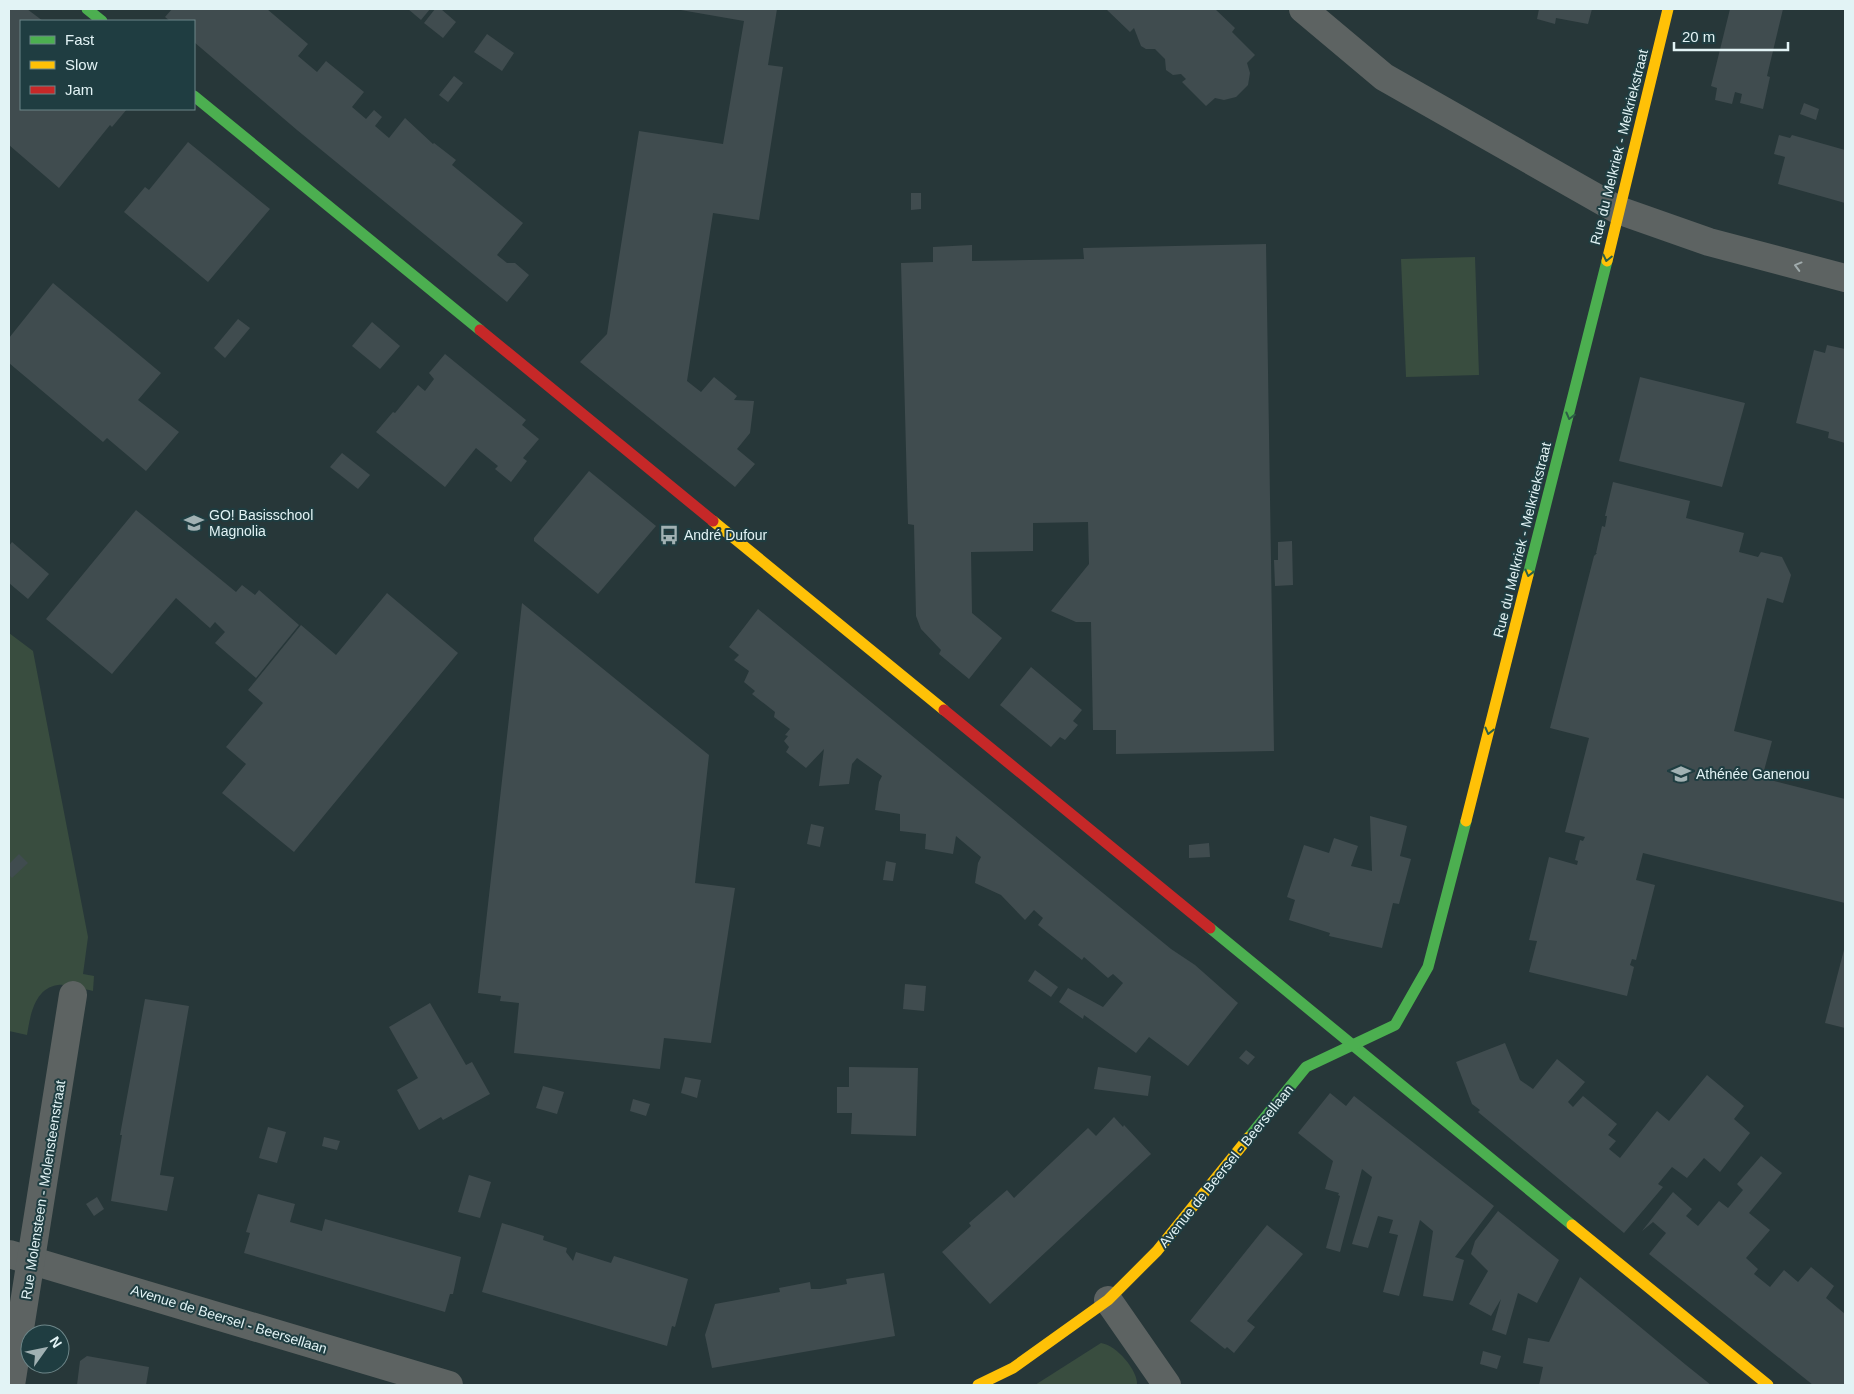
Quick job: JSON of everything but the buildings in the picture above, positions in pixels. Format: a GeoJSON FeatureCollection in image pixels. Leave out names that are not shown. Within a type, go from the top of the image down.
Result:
{"type":"FeatureCollection","features":[{"type":"Feature","properties":{"kind":"main road"},"geometry":{"type":"LineString","coordinates":[[87,9],[101,20]]}},
{"type":"Feature","properties":{"kind":"main road","name":"Rue du Melkriek - Melkriekstraat"},"geometry":{"type":"LineString","coordinates":[[1352,1044],[1395,1025],[1428,967],[1582,369],[1618,210],[1668,9]]}},
{"type":"Feature","properties":{"kind":"main road"},"geometry":{"type":"LineString","coordinates":[[195,97],[1768,1385]]}},
{"type":"Feature","properties":{"kind":"main road","name":"Avenue de Beersel - Beersellaan"},"geometry":{"type":"LineString","coordinates":[[978,1385],[1013,1368],[1108,1300],[1157,1251],[1306,1067],[1352,1044]]}},
{"type":"Feature","properties":{"kind":"street"},"geometry":{"type":"LineString","coordinates":[[1303,9],[1384,77],[1618,210],[1709,242],[1845,278]]}},
{"type":"Feature","properties":{"kind":"street","name":"Rue Molensteen - Molensteenstraat"},"geometry":{"type":"LineString","coordinates":[[11,1385],[21,1257],[73,996]]}},
{"type":"Feature","properties":{"kind":"street","name":"Avenue de Beersel - Beersellaan"},"geometry":{"type":"LineString","coordinates":[[21,1257],[449,1385]]}},
{"type":"Feature","properties":{"kind":"street"},"geometry":{"type":"LineString","coordinates":[[1108,1300],[1167,1385]]}},
{"type":"Feature","properties":{"kind":"green space"},"geometry":{"type":"Polygon","coordinates":[[[1475,257],[1479,375],[1406,377],[1401,259],[1475,257]]]}},
{"type":"Feature","properties":{"kind":"green space"},"geometry":{"type":"Polygon","coordinates":[[[9,633],[33,651],[88,937],[83,974],[94,976],[93,991],[58,985],[50,987],[43,992],[38,997],[32,1012],[27,1035],[9,1031],[9,633]]]}},
{"type":"Feature","properties":{"kind":"green space"},"geometry":{"type":"Polygon","coordinates":[[[1101,1343],[1113,1348],[1125,1359],[1134,1372],[1137,1385],[1035,1385],[1101,1343]]]}},
{"type":"Feature","properties":{"kind":"traffic: fast"},"geometry":{"type":"LineString","coordinates":[[87,9],[101,20]]}},
{"type":"Feature","properties":{"kind":"traffic: fast"},"geometry":{"type":"LineString","coordinates":[[195,97],[480,330]]}},
{"type":"Feature","properties":{"kind":"traffic: fast"},"geometry":{"type":"LineString","coordinates":[[1528,575],[1607,261]]}},
{"type":"Feature","properties":{"kind":"traffic: fast"},"geometry":{"type":"LineString","coordinates":[[1249,1137],[1306,1067],[1395,1025],[1428,967],[1466,821]]}},
{"type":"Feature","properties":{"kind":"traffic: fast"},"geometry":{"type":"LineString","coordinates":[[1210,928],[1572,1225]]}},
{"type":"Feature","properties":{"kind":"traffic: slow"},"geometry":{"type":"LineString","coordinates":[[1607,261],[1668,9]]}},
{"type":"Feature","properties":{"kind":"traffic: slow"},"geometry":{"type":"LineString","coordinates":[[713,521],[944,710]]}},
{"type":"Feature","properties":{"kind":"traffic: slow"},"geometry":{"type":"LineString","coordinates":[[1466,821],[1528,575]]}},
{"type":"Feature","properties":{"kind":"traffic: slow"},"geometry":{"type":"LineString","coordinates":[[978,1385],[1013,1368],[1108,1300],[1157,1251],[1249,1137]]}},
{"type":"Feature","properties":{"kind":"traffic: slow"},"geometry":{"type":"LineString","coordinates":[[1572,1225],[1768,1385]]}},
{"type":"Feature","properties":{"kind":"traffic: jam"},"geometry":{"type":"LineString","coordinates":[[480,330],[713,521]]}},
{"type":"Feature","properties":{"kind":"traffic: jam"},"geometry":{"type":"LineString","coordinates":[[944,710],[1210,928]]}},
{"type":"Feature","properties":{"kind":"place","name":"GO! Basisschool Magnolia"},"geometry":{"type":"Point","coordinates":[194,523]}},
{"type":"Feature","properties":{"kind":"place","name":"André Dufour"},"geometry":{"type":"Point","coordinates":[669,535]}},
{"type":"Feature","properties":{"kind":"place","name":"Athénée Ganenou"},"geometry":{"type":"Point","coordinates":[1681,774]}}]}
